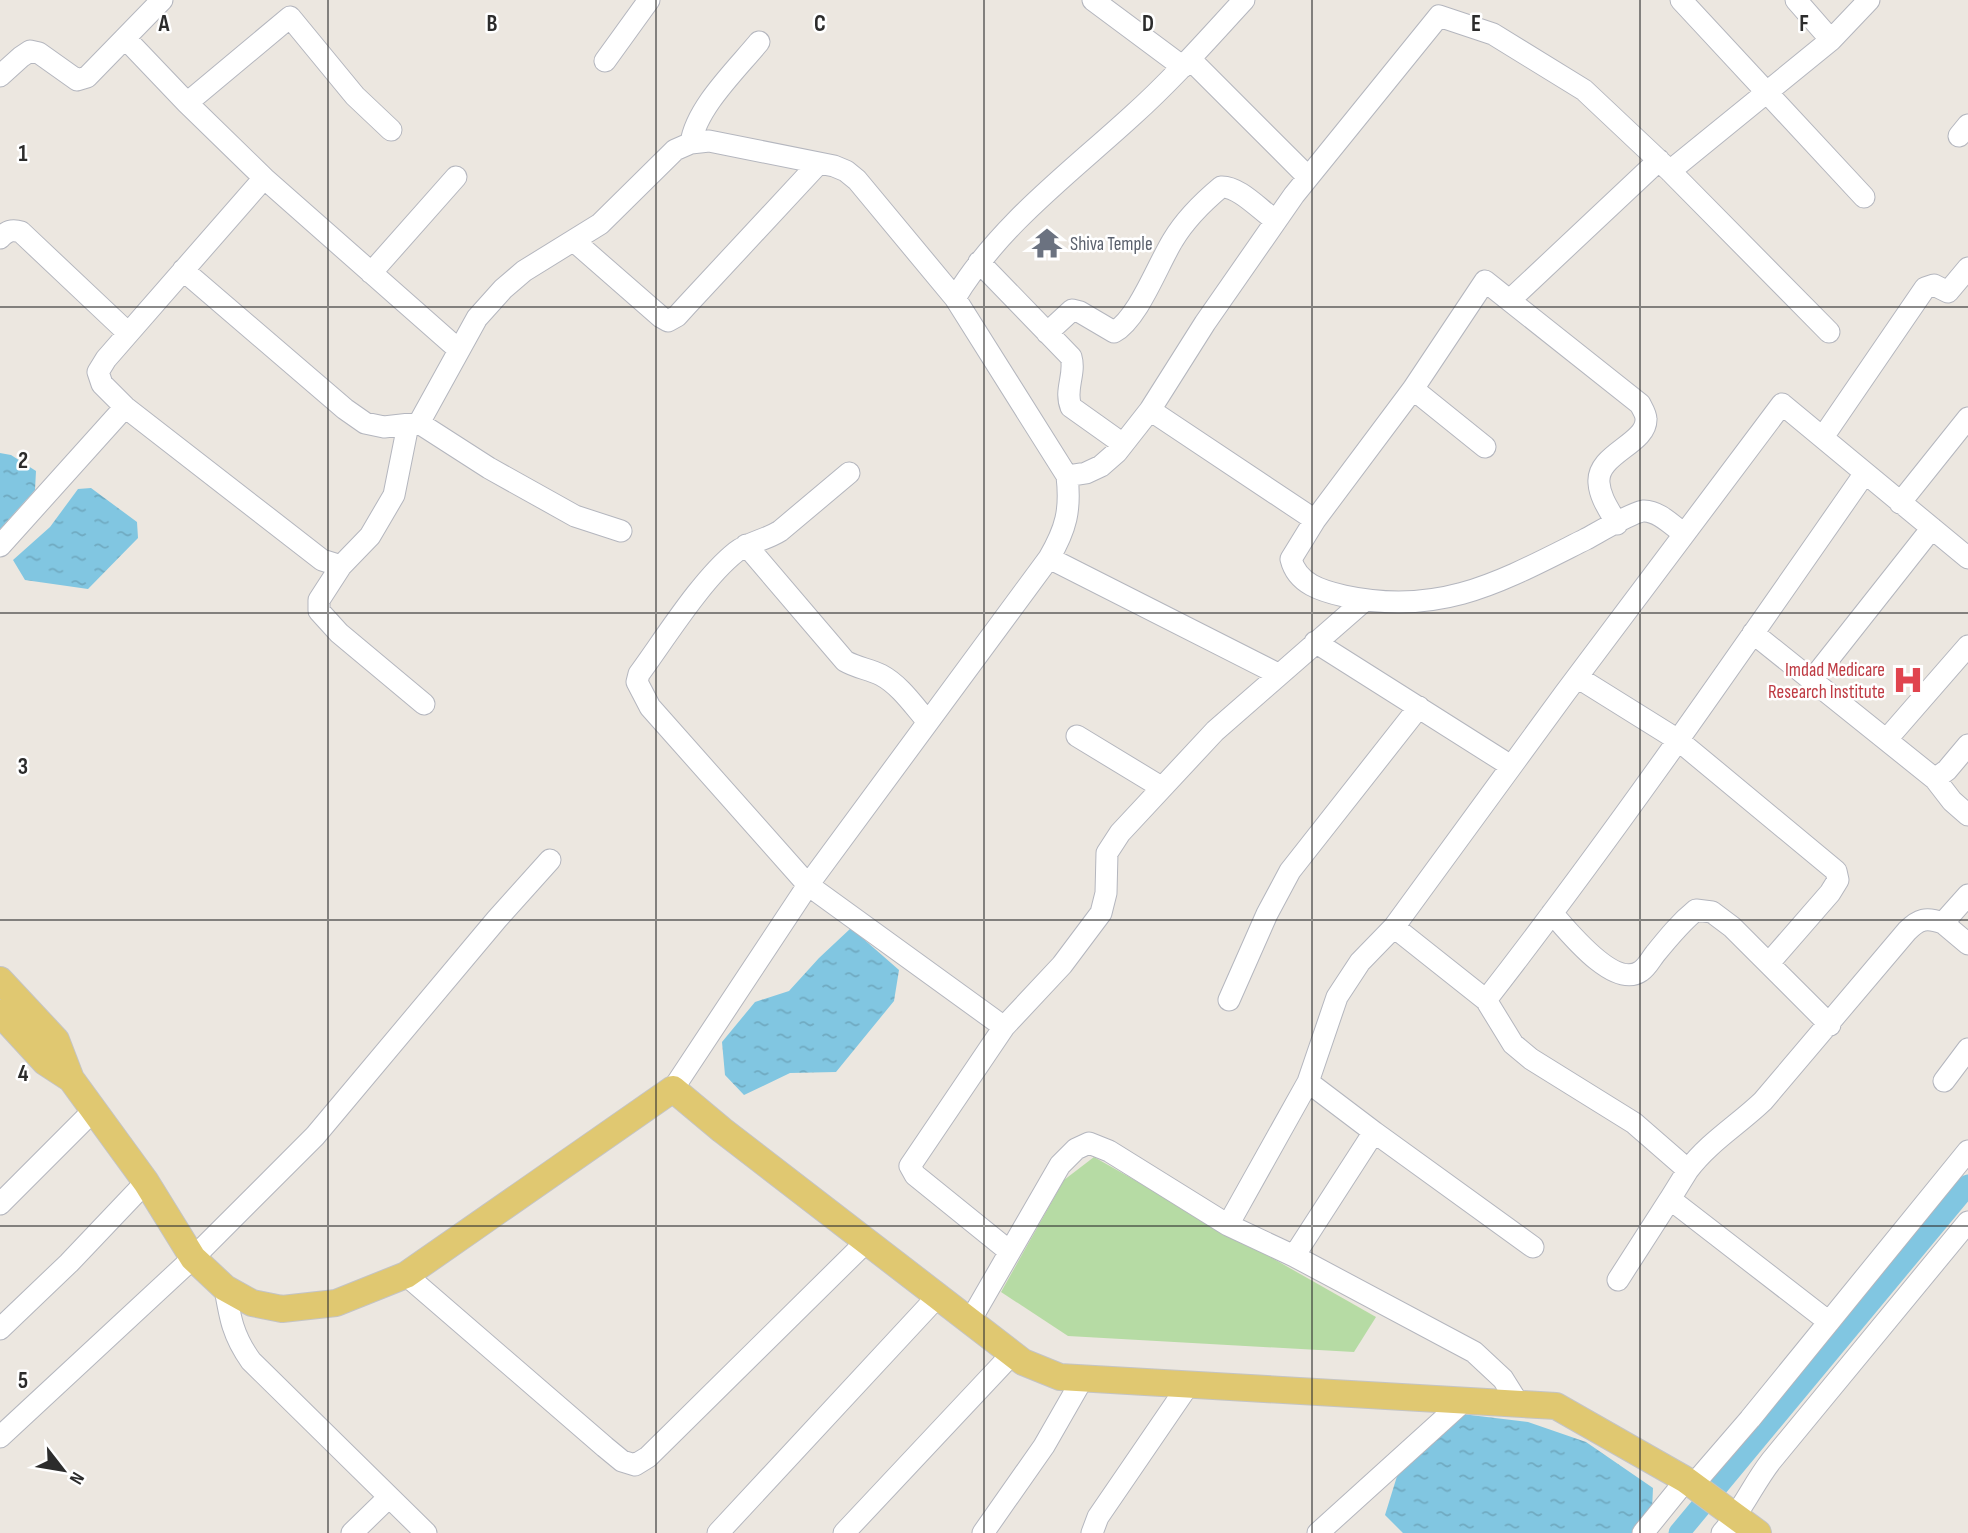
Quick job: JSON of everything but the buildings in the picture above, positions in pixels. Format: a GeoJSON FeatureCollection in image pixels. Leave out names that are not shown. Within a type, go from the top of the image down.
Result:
{"type":"FeatureCollection","features":[{"type":"Feature","properties":{"kind":"main road"},"geometry":{"type":"LineString","coordinates":[[0,980],[55,1040],[71,1079],[146,1182],[193,1258],[225,1288],[252,1303],[282,1309],[337,1303],[406,1275],[673,1089],[722,1130],[1023,1362],[1060,1377],[1556,1406],[1693,1485],[1730,1520],[1758,1533]]}},
{"type":"Feature","properties":{"kind":"main road"},"geometry":{"type":"LineString","coordinates":[[0,1013],[45,1062],[71,1079]]}},
{"type":"Feature","properties":{"kind":"street"},"geometry":{"type":"LineString","coordinates":[[0,76],[30,51],[39,53],[77,80],[87,77],[162,0]]}},
{"type":"Feature","properties":{"kind":"street"},"geometry":{"type":"LineString","coordinates":[[605,61],[649,0]]}},
{"type":"Feature","properties":{"kind":"street"},"geometry":{"type":"LineString","coordinates":[[1093,0],[1187,63],[1308,177]]}},
{"type":"Feature","properties":{"kind":"street"},"geometry":{"type":"LineString","coordinates":[[955,298],[979,262],[1041,198],[1160,90],[1244,0]]}},
{"type":"Feature","properties":{"kind":"street"},"geometry":{"type":"LineString","coordinates":[[1681,0],[1864,197]]}},
{"type":"Feature","properties":{"kind":"street"},"geometry":{"type":"LineString","coordinates":[[1796,0],[1831,40]]}},
{"type":"Feature","properties":{"kind":"street"},"geometry":{"type":"LineString","coordinates":[[1510,300],[1664,165],[1766,93],[1831,40],[1869,0]]}},
{"type":"Feature","properties":{"kind":"street"},"geometry":{"type":"LineString","coordinates":[[1067,476],[1086,473],[1101,466],[1123,444],[1150,410],[1275,220],[1440,16],[1493,34],[1584,90],[1664,165],[1829,332]]}},
{"type":"Feature","properties":{"kind":"street"},"geometry":{"type":"LineString","coordinates":[[187,103],[290,17],[355,96],[391,130]]}},
{"type":"Feature","properties":{"kind":"street"},"geometry":{"type":"LineString","coordinates":[[125,38],[264,178],[459,350]]}},
{"type":"Feature","properties":{"kind":"street"},"geometry":{"type":"LineString","coordinates":[[691,143],[693,130],[704,111],[759,42]]}},
{"type":"Feature","properties":{"kind":"street"},"geometry":{"type":"LineString","coordinates":[[424,704],[339,633],[319,611],[319,600],[341,566],[370,536],[394,495],[414,424],[477,318],[523,271],[600,224],[675,150],[691,143],[709,141],[846,171],[857,180],[955,298],[1067,476],[1067,518],[1049,558],[808,884],[673,1089]]}},
{"type":"Feature","properties":{"kind":"street"},"geometry":{"type":"LineString","coordinates":[[574,240],[668,321],[688,305],[819,163]]}},
{"type":"Feature","properties":{"kind":"street"},"geometry":{"type":"LineString","coordinates":[[371,273],[456,177]]}},
{"type":"Feature","properties":{"kind":"street"},"geometry":{"type":"LineString","coordinates":[[264,178],[128,333],[98,372],[102,384],[125,407],[322,560],[341,566]]}},
{"type":"Feature","properties":{"kind":"street"},"geometry":{"type":"LineString","coordinates":[[1047,333],[1072,310],[1114,332],[1121,328],[1132,314],[1180,229],[1221,187],[1240,192],[1275,220]]}},
{"type":"Feature","properties":{"kind":"street"},"geometry":{"type":"LineString","coordinates":[[0,238],[14,229],[22,232],[128,333]]}},
{"type":"Feature","properties":{"kind":"street"},"geometry":{"type":"LineString","coordinates":[[979,262],[1071,357],[1074,367],[1068,399],[1071,407],[1123,444]]}},
{"type":"Feature","properties":{"kind":"street"},"geometry":{"type":"LineString","coordinates":[[1823,437],[1925,288],[1934,285],[1948,292],[1968,268]]}},
{"type":"Feature","properties":{"kind":"street"},"geometry":{"type":"LineString","coordinates":[[183,270],[365,423],[384,427],[414,424],[575,516],[621,531]]}},
{"type":"Feature","properties":{"kind":"street"},"geometry":{"type":"LineString","coordinates":[[1617,524],[1601,494],[1598,480],[1601,468],[1644,429],[1647,417],[1640,404],[1485,281],[1413,389],[1315,520],[1290,559],[1293,569],[1318,590],[1365,600],[1422,602],[1457,597],[1534,564],[1617,524],[1640,511],[1652,511],[1684,534]]}},
{"type":"Feature","properties":{"kind":"street"},"geometry":{"type":"LineString","coordinates":[[1413,389],[1485,447]]}},
{"type":"Feature","properties":{"kind":"street"},"geometry":{"type":"LineString","coordinates":[[1228,1225],[1308,1082],[1337,997],[1360,962],[1394,928],[1511,766],[1782,404],[1900,503],[1967,553]]}},
{"type":"Feature","properties":{"kind":"street"},"geometry":{"type":"LineString","coordinates":[[0,546],[125,407]]}},
{"type":"Feature","properties":{"kind":"street"},"geometry":{"type":"LineString","coordinates":[[1150,410],[1315,520]]}},
{"type":"Feature","properties":{"kind":"street"},"geometry":{"type":"LineString","coordinates":[[1900,503],[1968,418]]}},
{"type":"Feature","properties":{"kind":"street"},"geometry":{"type":"LineString","coordinates":[[849,473],[780,531],[770,538],[746,545],[721,565],[639,674],[637,682],[650,707],[808,884],[1004,1027]]}},
{"type":"Feature","properties":{"kind":"street"},"geometry":{"type":"LineString","coordinates":[[1486,1000],[1678,740],[1865,473]]}},
{"type":"Feature","properties":{"kind":"street"},"geometry":{"type":"LineString","coordinates":[[1812,680],[1932,528]]}},
{"type":"Feature","properties":{"kind":"street"},"geometry":{"type":"LineString","coordinates":[[746,545],[845,661],[855,667],[880,674],[890,681],[928,722]]}},
{"type":"Feature","properties":{"kind":"street"},"geometry":{"type":"LineString","coordinates":[[1049,558],[1278,674]]}},
{"type":"Feature","properties":{"kind":"street"},"geometry":{"type":"LineString","coordinates":[[1009,1251],[915,1175],[909,1166],[1004,1027],[1062,965],[1101,914],[1106,893],[1107,853],[1120,833],[1215,731],[1365,600]]}},
{"type":"Feature","properties":{"kind":"street"},"geometry":{"type":"LineString","coordinates":[[1753,633],[1935,779],[1952,801],[1968,815]]}},
{"type":"Feature","properties":{"kind":"street"},"geometry":{"type":"LineString","coordinates":[[1315,642],[1511,766]]}},
{"type":"Feature","properties":{"kind":"street"},"geometry":{"type":"LineString","coordinates":[[1886,739],[1968,646]]}},
{"type":"Feature","properties":{"kind":"street"},"geometry":{"type":"LineString","coordinates":[[1577,677],[1678,740],[1836,871],[1838,880],[1830,893],[1769,963]]}},
{"type":"Feature","properties":{"kind":"street"},"geometry":{"type":"LineString","coordinates":[[1229,1000],[1267,914],[1290,872],[1419,707]]}},
{"type":"Feature","properties":{"kind":"street"},"geometry":{"type":"LineString","coordinates":[[1077,736],[1161,787]]}},
{"type":"Feature","properties":{"kind":"street"},"geometry":{"type":"LineString","coordinates":[[1935,779],[1947,770],[1968,745]]}},
{"type":"Feature","properties":{"kind":"street"},"geometry":{"type":"LineString","coordinates":[[0,1437],[193,1258],[323,1128],[497,919],[550,860]]}},
{"type":"Feature","properties":{"kind":"street"},"geometry":{"type":"LineString","coordinates":[[1943,923],[1968,895]]}},
{"type":"Feature","properties":{"kind":"street"},"geometry":{"type":"LineString","coordinates":[[1552,914],[1596,959],[1611,970],[1630,975],[1642,971],[1683,920],[1696,910],[1712,912],[1769,963],[1830,1025]]}},
{"type":"Feature","properties":{"kind":"street"},"geometry":{"type":"LineString","coordinates":[[1618,1280],[1702,1152],[1763,1101],[1918,921],[1929,918],[1943,923],[1968,944]]}},
{"type":"Feature","properties":{"kind":"street"},"geometry":{"type":"LineString","coordinates":[[1394,928],[1486,1000],[1513,1044],[1531,1059],[1634,1122],[1688,1170]]}},
{"type":"Feature","properties":{"kind":"street"},"geometry":{"type":"LineString","coordinates":[[1944,1080],[1968,1049]]}},
{"type":"Feature","properties":{"kind":"street"},"geometry":{"type":"LineString","coordinates":[[1308,1082],[1533,1247]]}},
{"type":"Feature","properties":{"kind":"street"},"geometry":{"type":"LineString","coordinates":[[0,1204],[95,1109]]}},
{"type":"Feature","properties":{"kind":"street"},"geometry":{"type":"LineString","coordinates":[[1293,1256],[1374,1132]]}},
{"type":"Feature","properties":{"kind":"street"},"geometry":{"type":"LineString","coordinates":[[970,1321],[1060,1166],[1076,1149],[1089,1143],[1109,1151],[1228,1225],[1293,1256],[1474,1352],[1503,1379],[1518,1403]]}},
{"type":"Feature","properties":{"kind":"street"},"geometry":{"type":"LineString","coordinates":[[1643,1533],[1693,1485],[1968,1151]]}},
{"type":"Feature","properties":{"kind":"street"},"geometry":{"type":"LineString","coordinates":[[0,1329],[69,1263],[146,1182]]}},
{"type":"Feature","properties":{"kind":"street"},"geometry":{"type":"LineString","coordinates":[[1670,1199],[1829,1322]]}},
{"type":"Feature","properties":{"kind":"street"},"geometry":{"type":"LineString","coordinates":[[1730,1520],[1771,1461],[1964,1235]]}},
{"type":"Feature","properties":{"kind":"street"},"geometry":{"type":"LineString","coordinates":[[406,1275],[605,1447],[622,1461],[635,1465],[648,1457],[867,1241]]}},
{"type":"Feature","properties":{"kind":"street"},"geometry":{"type":"LineString","coordinates":[[225,1288],[231,1325],[251,1362],[426,1533]]}},
{"type":"Feature","properties":{"kind":"street"},"geometry":{"type":"LineString","coordinates":[[718,1533],[938,1296]]}},
{"type":"Feature","properties":{"kind":"street"},"geometry":{"type":"LineString","coordinates":[[844,1533],[1012,1354]]}},
{"type":"Feature","properties":{"kind":"street"},"geometry":{"type":"LineString","coordinates":[[983,1533],[1044,1446],[1083,1378]]}},
{"type":"Feature","properties":{"kind":"street"},"geometry":{"type":"LineString","coordinates":[[1092,1533],[1098,1517],[1189,1384]]}},
{"type":"Feature","properties":{"kind":"street"},"geometry":{"type":"LineString","coordinates":[[1318,1533],[1465,1400]]}},
{"type":"Feature","properties":{"kind":"street"},"geometry":{"type":"LineString","coordinates":[[352,1533],[389,1497]]}},
{"type":"Feature","properties":{"kind":"green space"},"geometry":{"type":"Polygon","coordinates":[[[1094,1157],[1376,1317],[1354,1352],[1068,1336],[1001,1292],[1064,1180],[1094,1157]]]}},
{"type":"Feature","properties":{"kind":"water"},"geometry":{"type":"Polygon","coordinates":[[[0,453],[11,455],[36,471],[35,490],[0,529],[0,453]]]}},
{"type":"Feature","properties":{"kind":"water"},"geometry":{"type":"Polygon","coordinates":[[[91,488],[137,522],[138,538],[88,589],[25,580],[13,560],[50,527],[78,489],[91,488]]]}},
{"type":"Feature","properties":{"kind":"water"},"geometry":{"type":"Polygon","coordinates":[[[851,928],[899,970],[894,1001],[836,1072],[790,1073],[744,1095],[725,1075],[722,1042],[755,1002],[789,991],[851,928]]]}},
{"type":"Feature","properties":{"kind":"water"},"geometry":{"type":"Polygon","coordinates":[[[1462,1414],[1528,1422],[1586,1442],[1653,1488],[1652,1510],[1633,1533],[1403,1533],[1385,1515],[1398,1473],[1462,1414]]]}},
{"type":"Feature","properties":{"kind":"waterway"},"geometry":{"type":"LineString","coordinates":[[1679,1533],[1968,1185]]}},
{"type":"Feature","properties":{"kind":"place","name":"Shiva Temple"},"geometry":{"type":"Point","coordinates":[1047,243]}},
{"type":"Feature","properties":{"kind":"place","name":"Imdad Medicare Research Institute"},"geometry":{"type":"Point","coordinates":[1908,680]}}]}
